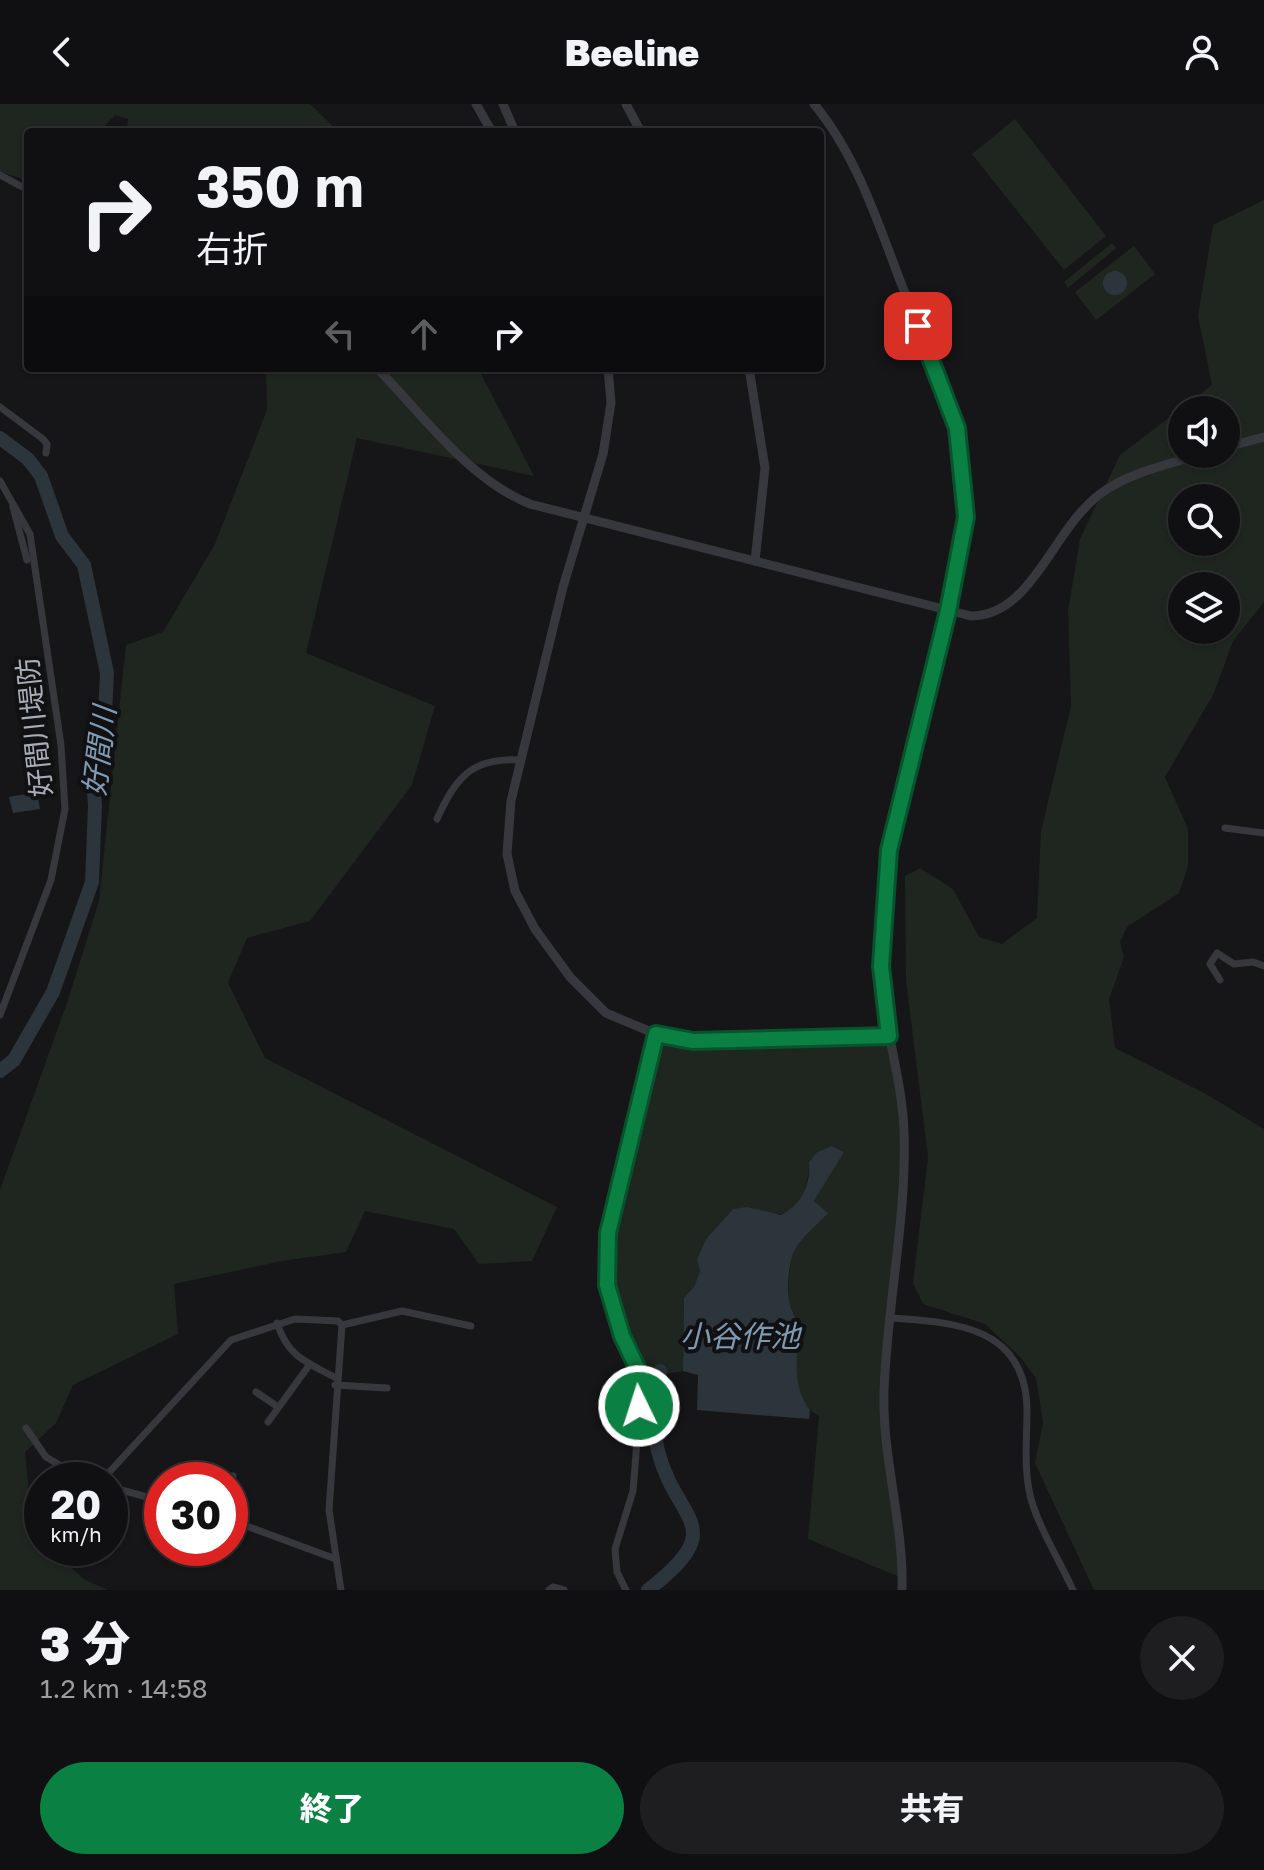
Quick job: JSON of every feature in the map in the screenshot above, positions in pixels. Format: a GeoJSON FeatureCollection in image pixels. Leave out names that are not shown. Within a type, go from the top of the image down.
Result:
{"type":"FeatureCollection","features":[{"type":"Feature","properties":{"kind":"street"},"geometry":{"type":"LineString","coordinates":[[476,104],[490,128]]}},
{"type":"Feature","properties":{"kind":"street"},"geometry":{"type":"LineString","coordinates":[[503,104],[513,128]]}},
{"type":"Feature","properties":{"kind":"street"},"geometry":{"type":"LineString","coordinates":[[626,104],[639,128]]}},
{"type":"Feature","properties":{"kind":"street"},"geometry":{"type":"LineString","coordinates":[[814,104],[826,118],[866,196],[957,428],[966,517],[948,611],[889,850],[881,966],[904,1126],[904,1191],[884,1392],[887,1463],[902,1590]]}},
{"type":"Feature","properties":{"kind":"street"},"geometry":{"type":"LineString","coordinates":[[0,175],[24,188]]}},
{"type":"Feature","properties":{"kind":"street"},"geometry":{"type":"LineString","coordinates":[[381,372],[487,481],[530,504],[948,611],[986,616],[1010,606],[1071,520],[1100,494],[1122,480],[1168,465]]}},
{"type":"Feature","properties":{"kind":"street"},"geometry":{"type":"LineString","coordinates":[[608,372],[611,403],[603,454],[511,801],[507,854],[515,891],[535,929],[570,977],[606,1013],[656,1034],[693,1041],[889,1036]]}},
{"type":"Feature","properties":{"kind":"street"},"geometry":{"type":"LineString","coordinates":[[750,372],[765,468],[755,561]]}},
{"type":"Feature","properties":{"kind":"street"},"geometry":{"type":"LineString","coordinates":[[0,407],[43,439],[47,444],[46,453]]}},
{"type":"Feature","properties":{"kind":"street"},"geometry":{"type":"LineString","coordinates":[[1240,443],[1264,437]]}},
{"type":"Feature","properties":{"kind":"street","name":"好間川堤防"},"geometry":{"type":"LineString","coordinates":[[0,481],[30,534],[61,745],[65,809],[51,880],[0,1015]]}},
{"type":"Feature","properties":{"kind":"street"},"geometry":{"type":"LineString","coordinates":[[11,497],[27,560]]}},
{"type":"Feature","properties":{"kind":"street"},"geometry":{"type":"LineString","coordinates":[[437,819],[450,790],[464,774],[482,764],[502,759],[521,760]]}},
{"type":"Feature","properties":{"kind":"street"},"geometry":{"type":"LineString","coordinates":[[1225,828],[1264,833]]}},
{"type":"Feature","properties":{"kind":"street"},"geometry":{"type":"LineString","coordinates":[[1220,980],[1210,964],[1217,953],[1234,964],[1253,962],[1264,966]]}},
{"type":"Feature","properties":{"kind":"street"},"geometry":{"type":"LineString","coordinates":[[626,1590],[617,1572],[615,1549],[633,1491],[642,1378],[622,1336],[607,1285],[608,1233],[656,1034]]}},
{"type":"Feature","properties":{"kind":"street"},"geometry":{"type":"LineString","coordinates":[[342,1325],[402,1311],[471,1326]]}},
{"type":"Feature","properties":{"kind":"street"},"geometry":{"type":"LineString","coordinates":[[890,1318],[942,1321],[981,1331],[1008,1350],[1025,1382],[1025,1461],[1029,1494],[1073,1590]]}},
{"type":"Feature","properties":{"kind":"street"},"geometry":{"type":"LineString","coordinates":[[119,1462],[231,1340],[295,1319],[338,1321],[342,1325]]}},
{"type":"Feature","properties":{"kind":"street"},"geometry":{"type":"LineString","coordinates":[[277,1323],[284,1345],[336,1382],[387,1388]]}},
{"type":"Feature","properties":{"kind":"street"},"geometry":{"type":"LineString","coordinates":[[341,1590],[333,1558],[329,1510],[342,1325]]}},
{"type":"Feature","properties":{"kind":"street"},"geometry":{"type":"LineString","coordinates":[[268,1422],[310,1364]]}},
{"type":"Feature","properties":{"kind":"street"},"geometry":{"type":"LineString","coordinates":[[256,1392],[278,1407]]}},
{"type":"Feature","properties":{"kind":"street"},"geometry":{"type":"LineString","coordinates":[[26,1428],[53,1462]]}},
{"type":"Feature","properties":{"kind":"street"},"geometry":{"type":"LineString","coordinates":[[248,1527],[333,1558]]}},
{"type":"Feature","properties":{"kind":"street"},"geometry":{"type":"LineString","coordinates":[[549,1590],[553,1587],[564,1590]]}},
{"type":"Feature","properties":{"kind":"shaded area"},"geometry":{"type":"Polygon","coordinates":[[[0,104],[310,104],[335,128],[127,128],[128,119],[115,115],[103,128],[24,128],[24,179],[0,172],[0,104]]]}},
{"type":"Feature","properties":{"kind":"shaded area"},"geometry":{"type":"Polygon","coordinates":[[[1015,119],[1106,236],[1064,270],[972,154],[1015,119]]]}},
{"type":"Feature","properties":{"kind":"shaded area"},"geometry":{"type":"Polygon","coordinates":[[[1264,200],[1264,602],[1240,632],[1240,572],[1168,572],[1168,644],[1232,644],[1214,693],[1165,777],[1188,829],[1188,866],[1179,893],[1127,927],[1120,942],[1124,957],[1109,999],[1115,1048],[1206,1094],[1264,1129],[1264,1590],[1094,1590],[1035,1463],[1043,1423],[1036,1378],[1020,1357],[985,1324],[923,1304],[913,1283],[928,1157],[906,980],[905,876],[920,868],[953,889],[979,937],[1002,944],[1037,918],[1041,831],[1071,706],[1068,611],[1080,539],[1120,455],[1168,418],[1168,468],[1240,468],[1240,396],[1198,396],[1212,385],[1198,316],[1213,225],[1264,200]]]}},
{"type":"Feature","properties":{"kind":"shaded area"},"geometry":{"type":"Polygon","coordinates":[[[1112,243],[1116,248],[1068,288],[1064,282],[1112,243]]]}},
{"type":"Feature","properties":{"kind":"shaded area"},"geometry":{"type":"Polygon","coordinates":[[[1134,246],[1155,274],[1096,320],[1075,292],[1134,246]]]}},
{"type":"Feature","properties":{"kind":"shaded area"},"geometry":{"type":"Polygon","coordinates":[[[266,372],[480,372],[534,476],[357,438],[306,653],[435,706],[412,785],[310,921],[247,938],[228,983],[265,1058],[557,1207],[532,1261],[479,1264],[454,1229],[365,1211],[346,1252],[282,1261],[174,1284],[178,1334],[73,1385],[56,1423],[25,1452],[24,1566],[69,1566],[85,1580],[108,1590],[0,1590],[0,1190],[68,1000],[99,901],[126,645],[163,632],[215,544],[267,410],[266,372]]]}},
{"type":"Feature","properties":{"kind":"shaded area"},"geometry":{"type":"Polygon","coordinates":[[[656,1034],[693,1041],[889,1036],[904,1126],[884,1392],[902,1578],[808,1539],[819,1416],[808,1408],[798,1387],[797,1324],[790,1302],[789,1275],[798,1245],[827,1213],[814,1201],[843,1152],[832,1146],[817,1152],[809,1162],[803,1195],[787,1213],[733,1209],[706,1239],[697,1259],[700,1271],[694,1287],[684,1299],[683,1371],[642,1378],[626,1345],[608,1286],[609,1230],[622,1161],[656,1034]]]}},
{"type":"Feature","properties":{"kind":"water"},"geometry":{"type":"Polygon","coordinates":[[[1115,271],[1123,275],[1127,283],[1123,291],[1115,295],[1107,291],[1103,283],[1107,275],[1115,271]]]}},
{"type":"Feature","properties":{"kind":"water"},"geometry":{"type":"Polygon","coordinates":[[[37,792],[40,809],[13,813],[9,797],[37,792]]]}},
{"type":"Feature","properties":{"kind":"water","name":"小谷作池"},"geometry":{"type":"Polygon","coordinates":[[[832,1146],[844,1152],[814,1201],[828,1213],[797,1247],[789,1277],[789,1300],[797,1324],[798,1380],[810,1410],[809,1419],[697,1410],[698,1375],[683,1371],[684,1298],[694,1287],[700,1271],[697,1259],[706,1239],[733,1209],[747,1207],[781,1215],[788,1211],[803,1193],[809,1162],[817,1152],[832,1146]]]}},
{"type":"Feature","properties":{"kind":"waterway","name":"好間川"},"geometry":{"type":"LineString","coordinates":[[0,438],[28,459],[41,476],[62,536],[84,565],[107,673],[104,734],[92,771],[95,805],[92,882],[53,992],[14,1060],[0,1071]]}},
{"type":"Feature","properties":{"kind":"waterway"},"geometry":{"type":"LineString","coordinates":[[648,1590],[688,1551],[693,1536],[691,1523],[666,1475],[656,1442],[660,1371]]}},
{"type":"Feature","properties":{"kind":"route"},"geometry":{"type":"LineString","coordinates":[[639,1406],[642,1378],[622,1336],[607,1285],[608,1233],[656,1034],[693,1041],[889,1036],[881,966],[889,850],[948,611],[966,517],[957,428],[918,326]]}}]}
